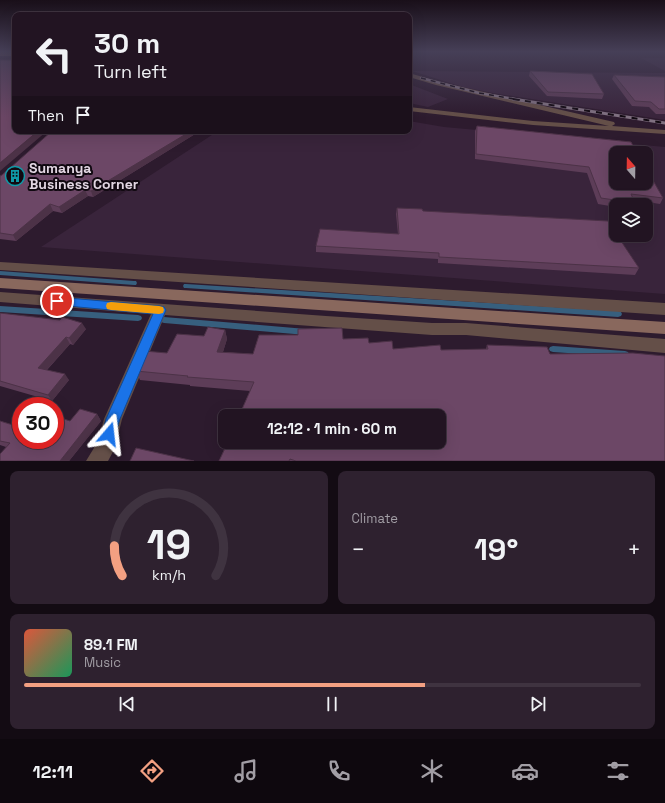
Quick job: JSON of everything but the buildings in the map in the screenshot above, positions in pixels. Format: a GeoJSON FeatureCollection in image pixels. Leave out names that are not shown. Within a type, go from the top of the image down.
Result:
{"type":"FeatureCollection","features":[{"type":"Feature","properties":{"kind":"main road"},"geometry":{"type":"LineString","coordinates":[[0,283],[665,328]]}},
{"type":"Feature","properties":{"kind":"street"},"geometry":{"type":"LineString","coordinates":[[0,266],[194,280],[665,309]]}},
{"type":"Feature","properties":{"kind":"street"},"geometry":{"type":"LineString","coordinates":[[0,297],[432,329],[466,329],[665,346]]}},
{"type":"Feature","properties":{"kind":"street"},"geometry":{"type":"LineString","coordinates":[[96,461],[105,448],[113,419],[160,310]]}},
{"type":"Feature","properties":{"kind":"lane"},"geometry":{"type":"LineString","coordinates":[[412,76],[438,84],[629,129]]}},
{"type":"Feature","properties":{"kind":"lane"},"geometry":{"type":"LineString","coordinates":[[412,109],[533,123],[665,132]]}},
{"type":"Feature","properties":{"kind":"shaded area"},"geometry":{"type":"Polygon","coordinates":[[[420,74],[665,74],[665,120],[493,93],[463,87],[420,74]]]}},
{"type":"Feature","properties":{"kind":"shaded area"},"geometry":{"type":"Polygon","coordinates":[[[412,85],[448,99],[428,107],[412,104],[412,85]]]}},
{"type":"Feature","properties":{"kind":"shaded area"},"geometry":{"type":"Polygon","coordinates":[[[412,122],[444,127],[665,147],[665,294],[41,247],[213,134],[412,134],[412,122]]]}},
{"type":"Feature","properties":{"kind":"waterway"},"geometry":{"type":"LineString","coordinates":[[0,273],[134,283]]}},
{"type":"Feature","properties":{"kind":"waterway"},"geometry":{"type":"LineString","coordinates":[[186,286],[618,314]]}},
{"type":"Feature","properties":{"kind":"waterway"},"geometry":{"type":"LineString","coordinates":[[0,309],[138,318]]}},
{"type":"Feature","properties":{"kind":"waterway"},"geometry":{"type":"LineString","coordinates":[[164,320],[306,332]]}},
{"type":"Feature","properties":{"kind":"waterway"},"geometry":{"type":"LineString","coordinates":[[553,349],[625,354]]}},
{"type":"Feature","properties":{"kind":"railway"},"geometry":{"type":"LineString","coordinates":[[421,78],[479,93],[520,100]]}},
{"type":"Feature","properties":{"kind":"railway"},"geometry":{"type":"LineString","coordinates":[[513,99],[665,123]]}},
{"type":"Feature","properties":{"kind":"slow traffic"},"geometry":{"type":"LineString","coordinates":[[111,306],[159,310]]}},
{"type":"Feature","properties":{"kind":"place","name":"Sumanya Business Corner"},"geometry":{"type":"Point","coordinates":[15,176]}},
{"type":"Feature","properties":{"kind":"route"},"geometry":{"type":"LineString","coordinates":[[57,301],[160,310],[113,419],[109,434]]}}]}
